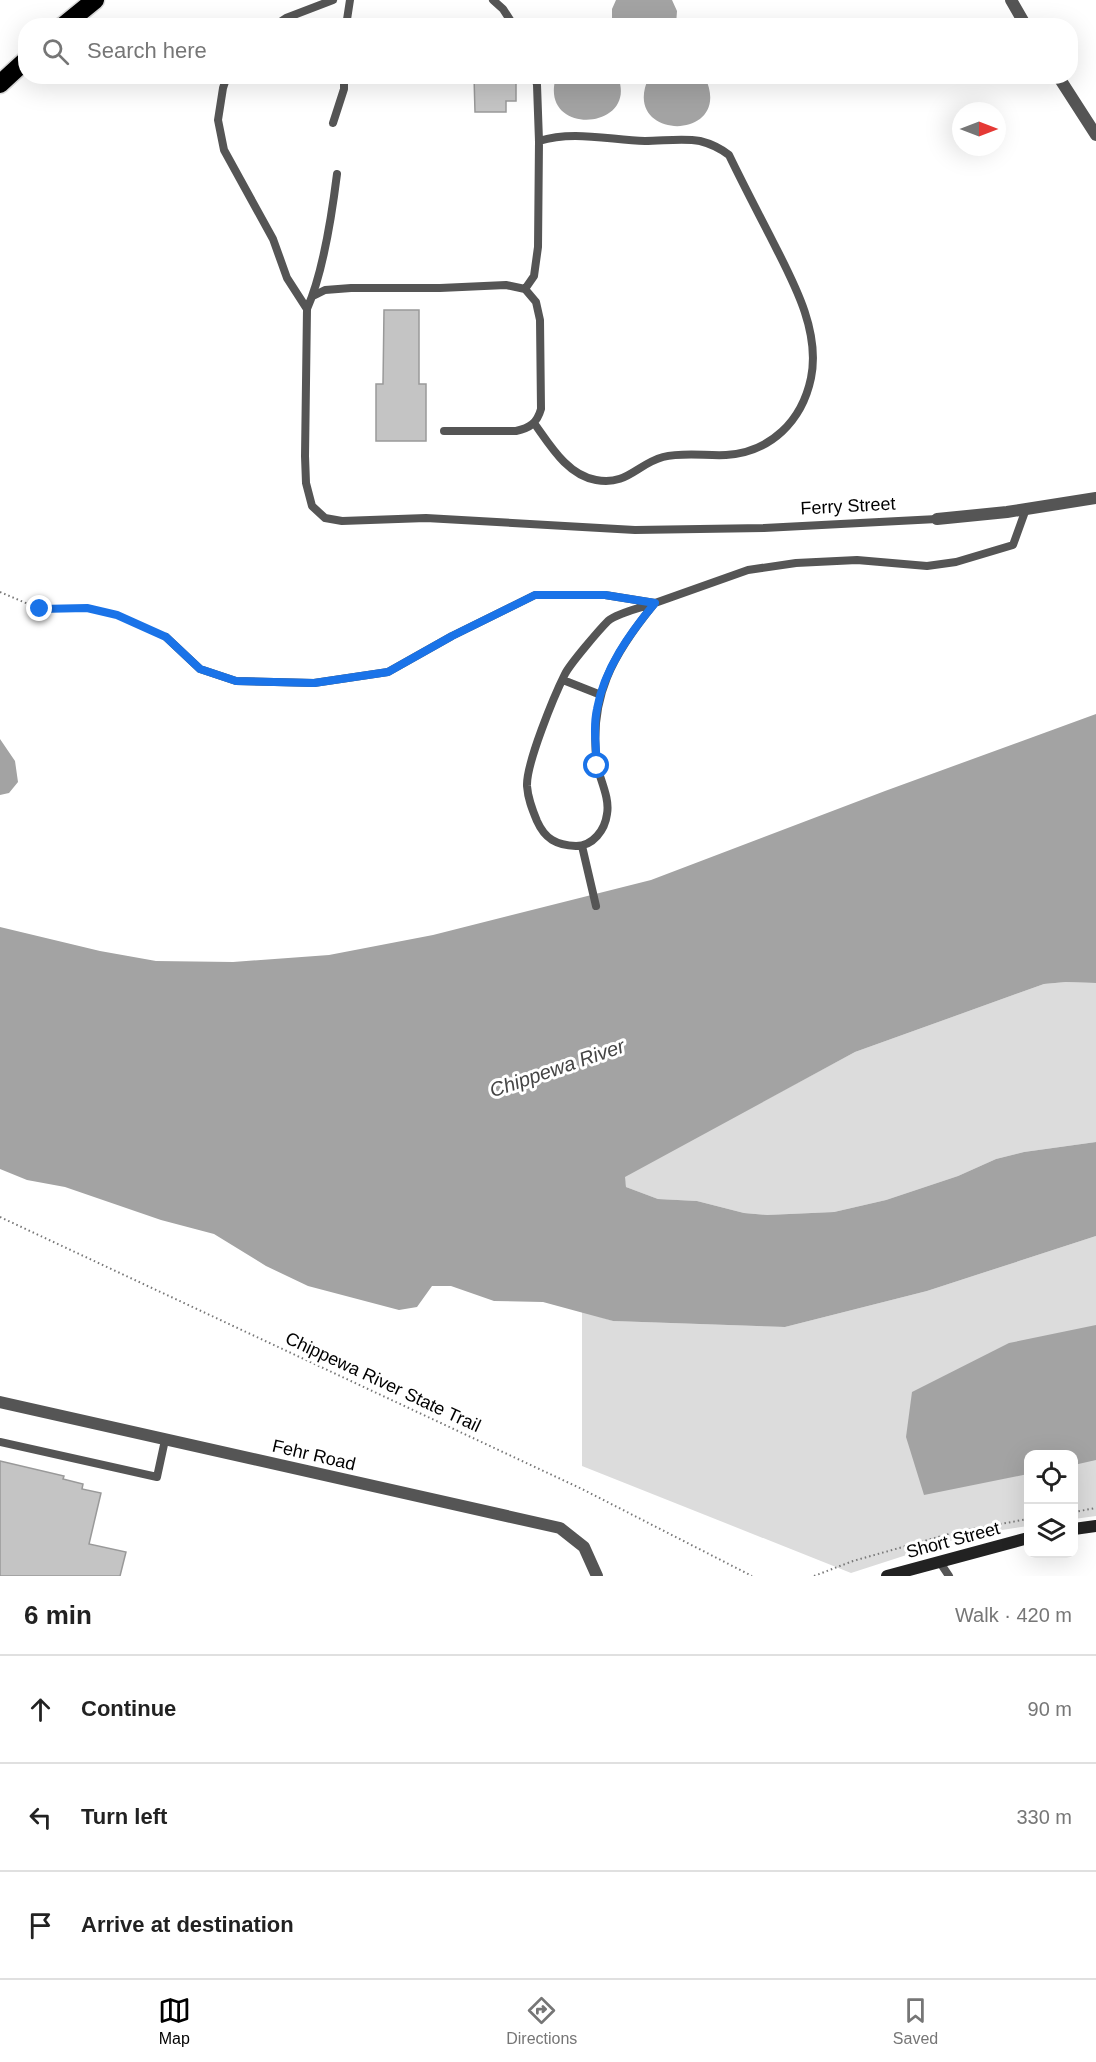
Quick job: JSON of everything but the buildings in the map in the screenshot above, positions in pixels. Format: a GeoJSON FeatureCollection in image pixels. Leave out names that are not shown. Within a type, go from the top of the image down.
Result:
{"type":"FeatureCollection","features":[{"type":"Feature","properties":{"kind":"highway"},"geometry":{"type":"LineString","coordinates":[[73,18],[95,0]]}},
{"type":"Feature","properties":{"kind":"highway"},"geometry":{"type":"LineString","coordinates":[[0,84],[18,67]]}},
{"type":"Feature","properties":{"kind":"street"},"geometry":{"type":"LineString","coordinates":[[1011,0],[1021,18]]}},
{"type":"Feature","properties":{"kind":"street"},"geometry":{"type":"LineString","coordinates":[[1063,84],[1096,135]]}},
{"type":"Feature","properties":{"kind":"street","name":"Ferry Street"},"geometry":{"type":"LineString","coordinates":[[937,519],[1096,498]]}},
{"type":"Feature","properties":{"kind":"street","name":"Fehr Road"},"geometry":{"type":"LineString","coordinates":[[0,1402],[560,1528],[584,1547],[597,1576]]}},
{"type":"Feature","properties":{"kind":"street"},"geometry":{"type":"LineString","coordinates":[[1078,1528],[1096,1526]]}},
{"type":"Feature","properties":{"kind":"street","name":"Short Street"},"geometry":{"type":"LineString","coordinates":[[887,1576],[1024,1539]]}},
{"type":"Feature","properties":{"kind":"lane"},"geometry":{"type":"LineString","coordinates":[[286,18],[333,0]]}},
{"type":"Feature","properties":{"kind":"lane"},"geometry":{"type":"LineString","coordinates":[[347,18],[350,0]]}},
{"type":"Feature","properties":{"kind":"lane"},"geometry":{"type":"LineString","coordinates":[[493,0],[509,18]]}},
{"type":"Feature","properties":{"kind":"lane"},"geometry":{"type":"LineString","coordinates":[[224,84],[218,120],[224,150],[273,239],[287,278],[307,309]]}},
{"type":"Feature","properties":{"kind":"lane"},"geometry":{"type":"LineString","coordinates":[[333,123],[344,84]]}},
{"type":"Feature","properties":{"kind":"lane"},"geometry":{"type":"LineString","coordinates":[[525,289],[534,276],[538,247],[539,141],[535,84]]}},
{"type":"Feature","properties":{"kind":"lane"},"geometry":{"type":"LineString","coordinates":[[534,423],[557,455],[580,475],[608,482],[623,479],[653,460],[668,456],[728,455],[744,452],[786,430],[799,412],[811,378],[812,354],[808,323],[793,283],[729,155],[716,145],[698,141],[645,141],[555,136],[539,141]]}},
{"type":"Feature","properties":{"kind":"lane"},"geometry":{"type":"LineString","coordinates":[[307,309],[313,296],[334,199],[337,174]]}},
{"type":"Feature","properties":{"kind":"lane"},"geometry":{"type":"LineString","coordinates":[[313,296],[325,290],[351,288],[506,285],[525,289],[536,302],[540,320],[541,409],[538,420],[527,429],[516,431],[444,431]]}},
{"type":"Feature","properties":{"kind":"lane","name":"Ferry Street"},"geometry":{"type":"LineString","coordinates":[[307,309],[306,483],[312,506],[325,518],[342,521],[426,518],[635,530],[764,528],[937,519]]}},
{"type":"Feature","properties":{"kind":"lane"},"geometry":{"type":"LineString","coordinates":[[655,603],[634,628],[621,650],[596,710],[597,766],[608,813],[601,834],[582,846],[561,845],[542,833],[529,803],[527,784],[531,760],[566,672],[610,620],[655,603],[748,570],[796,563],[857,560],[927,566],[956,562],[1013,545],[1026,509]]}},
{"type":"Feature","properties":{"kind":"lane"},"geometry":{"type":"LineString","coordinates":[[166,637],[200,669],[236,681],[314,683],[388,672],[452,636],[535,595],[605,595],[655,603]]}},
{"type":"Feature","properties":{"kind":"lane"},"geometry":{"type":"LineString","coordinates":[[563,680],[601,695]]}},
{"type":"Feature","properties":{"kind":"lane"},"geometry":{"type":"LineString","coordinates":[[582,846],[596,906]]}},
{"type":"Feature","properties":{"kind":"lane"},"geometry":{"type":"LineString","coordinates":[[0,1442],[157,1478],[165,1440]]}},
{"type":"Feature","properties":{"kind":"lane"},"geometry":{"type":"LineString","coordinates":[[939,1561],[950,1576]]}},
{"type":"Feature","properties":{"kind":"path"},"geometry":{"type":"LineString","coordinates":[[0,592],[40,609],[87,608],[117,615],[166,637]]}},
{"type":"Feature","properties":{"kind":"path","name":"Chippewa River State Trail"},"geometry":{"type":"LineString","coordinates":[[0,1217],[582,1489],[752,1576]]}},
{"type":"Feature","properties":{"kind":"path"},"geometry":{"type":"LineString","coordinates":[[1078,1511],[1096,1508]]}},
{"type":"Feature","properties":{"kind":"path"},"geometry":{"type":"LineString","coordinates":[[814,1576],[853,1562],[956,1532],[1024,1520]]}},
{"type":"Feature","properties":{"kind":"shaded area"},"geometry":{"type":"Polygon","coordinates":[[[1096,983],[1096,1142],[1024,1152],[996,1159],[958,1176],[886,1200],[834,1212],[767,1215],[744,1213],[697,1201],[658,1199],[626,1187],[624,1176],[855,1052],[1044,984],[1096,983]]]}},
{"type":"Feature","properties":{"kind":"shaded area"},"geometry":{"type":"Polygon","coordinates":[[[1096,1236],[1096,1516],[1078,1518],[1078,1450],[1024,1450],[1024,1527],[956,1539],[851,1573],[582,1466],[582,1311],[613,1321],[785,1327],[927,1291],[1096,1236]]]}},
{"type":"Feature","properties":{"kind":"water"},"geometry":{"type":"Polygon","coordinates":[[[616,0],[672,0],[677,11],[676,18],[612,18],[612,9],[616,0]]]}},
{"type":"Feature","properties":{"kind":"water"},"geometry":{"type":"Polygon","coordinates":[[[555,84],[619,84],[621,95],[615,108],[603,117],[588,120],[573,118],[561,110],[554,96],[555,84]]]}},
{"type":"Feature","properties":{"kind":"water"},"geometry":{"type":"Polygon","coordinates":[[[647,84],[707,84],[710,99],[705,114],[693,123],[677,126],[661,123],[649,114],[644,98],[647,84]]]}},
{"type":"Feature","properties":{"kind":"water","name":"Chippewa River"},"geometry":{"type":"Polygon","coordinates":[[[1096,714],[1096,983],[1044,984],[855,1052],[625,1177],[626,1187],[658,1199],[697,1201],[744,1213],[767,1215],[834,1212],[886,1200],[958,1176],[996,1159],[1024,1152],[1096,1142],[1096,1236],[927,1291],[785,1327],[613,1321],[543,1302],[494,1301],[451,1286],[432,1286],[417,1307],[399,1310],[308,1286],[266,1266],[214,1234],[161,1220],[65,1187],[27,1180],[0,1169],[0,927],[100,951],[156,961],[233,962],[329,955],[433,935],[651,880],[1096,714]]]}},
{"type":"Feature","properties":{"kind":"water"},"geometry":{"type":"Polygon","coordinates":[[[0,739],[15,761],[18,782],[9,793],[0,795],[0,739]]]}},
{"type":"Feature","properties":{"kind":"water"},"geometry":{"type":"Polygon","coordinates":[[[1096,1325],[1096,1460],[1078,1464],[1078,1450],[1024,1450],[1024,1475],[924,1495],[906,1437],[912,1392],[1009,1343],[1096,1325]]]}},
{"type":"Feature","properties":{"kind":"route"},"geometry":{"type":"LineString","coordinates":[[40,609],[87,608],[117,615],[166,637],[200,669],[236,681],[314,683],[388,672],[452,636],[535,595],[605,595],[655,603],[634,628],[610,670],[603,689],[596,710],[597,766]]}}]}
